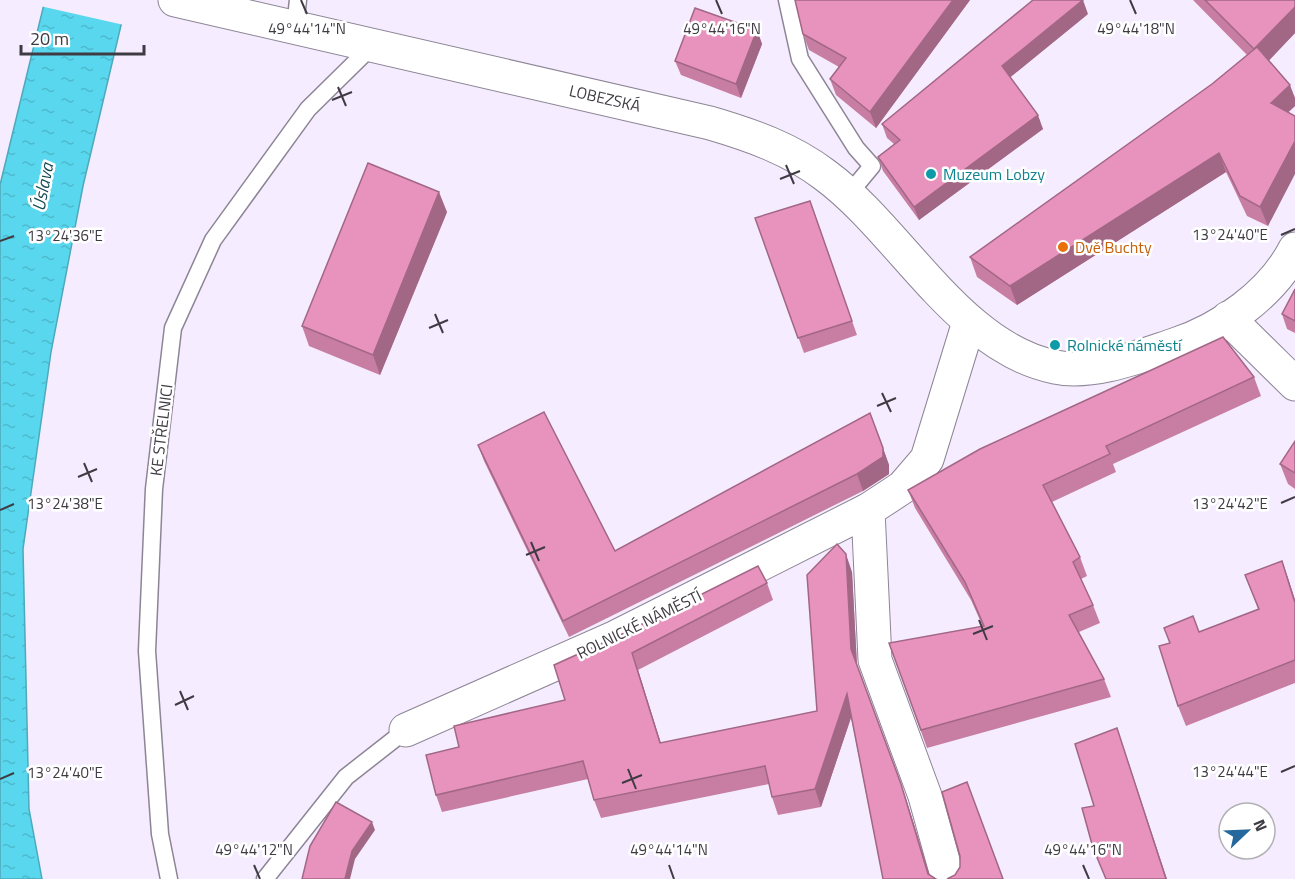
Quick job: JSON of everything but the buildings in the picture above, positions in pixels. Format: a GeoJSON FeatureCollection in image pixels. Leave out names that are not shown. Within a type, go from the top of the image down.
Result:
{"type":"FeatureCollection","features":[{"type":"Feature","properties":{"kind":"street","name":"LOBEZSKÁ"},"geometry":{"type":"LineString","coordinates":[[175,0],[288,16],[372,45],[736,130],[771,143],[804,160],[848,195],[969,322]]}},
{"type":"Feature","properties":{"kind":"street"},"geometry":{"type":"LineString","coordinates":[[969,322],[1021,355],[1056,368],[1111,366],[1181,343],[1228,318],[1250,304],[1269,285],[1295,249]]}},
{"type":"Feature","properties":{"kind":"street"},"geometry":{"type":"LineString","coordinates":[[1228,318],[1295,384]]}},
{"type":"Feature","properties":{"kind":"street","name":"ROLNICKÉ NÁMĚSTÍ"},"geometry":{"type":"LineString","coordinates":[[406,730],[616,637],[868,510],[903,487],[927,459],[969,322]]}},
{"type":"Feature","properties":{"kind":"street"},"geometry":{"type":"LineString","coordinates":[[868,510],[875,660],[925,796],[948,879]]}},
{"type":"Feature","properties":{"kind":"lane"},"geometry":{"type":"LineString","coordinates":[[787,0],[801,59],[850,138],[872,166],[848,195]]}},
{"type":"Feature","properties":{"kind":"lane","name":"KE STŘELNICI"},"geometry":{"type":"LineString","coordinates":[[169,879],[160,834],[147,651],[154,489],[173,328],[213,240],[308,109],[372,45]]}},
{"type":"Feature","properties":{"kind":"lane"},"geometry":{"type":"LineString","coordinates":[[265,879],[346,777],[406,730]]}},
{"type":"Feature","properties":{"kind":"water","name":"Úslava"},"geometry":{"type":"Polygon","coordinates":[[[45,0],[127,0],[83,186],[51,352],[23,549],[29,809],[42,879],[0,879],[0,185],[45,0]]]}},
{"type":"Feature","properties":{"kind":"pier"},"geometry":{"type":"Polygon","coordinates":[[[42,0],[130,0],[124,25],[40,6],[42,0]]]}},
{"type":"Feature","properties":{"kind":"place","name":"Muzeum Lobzy"},"geometry":{"type":"Point","coordinates":[931,174]}},
{"type":"Feature","properties":{"kind":"place","name":"Dvě Buchty"},"geometry":{"type":"Point","coordinates":[1063,247]}},
{"type":"Feature","properties":{"kind":"place","name":"Rolnické náměstí"},"geometry":{"type":"Point","coordinates":[1055,345]}}]}
